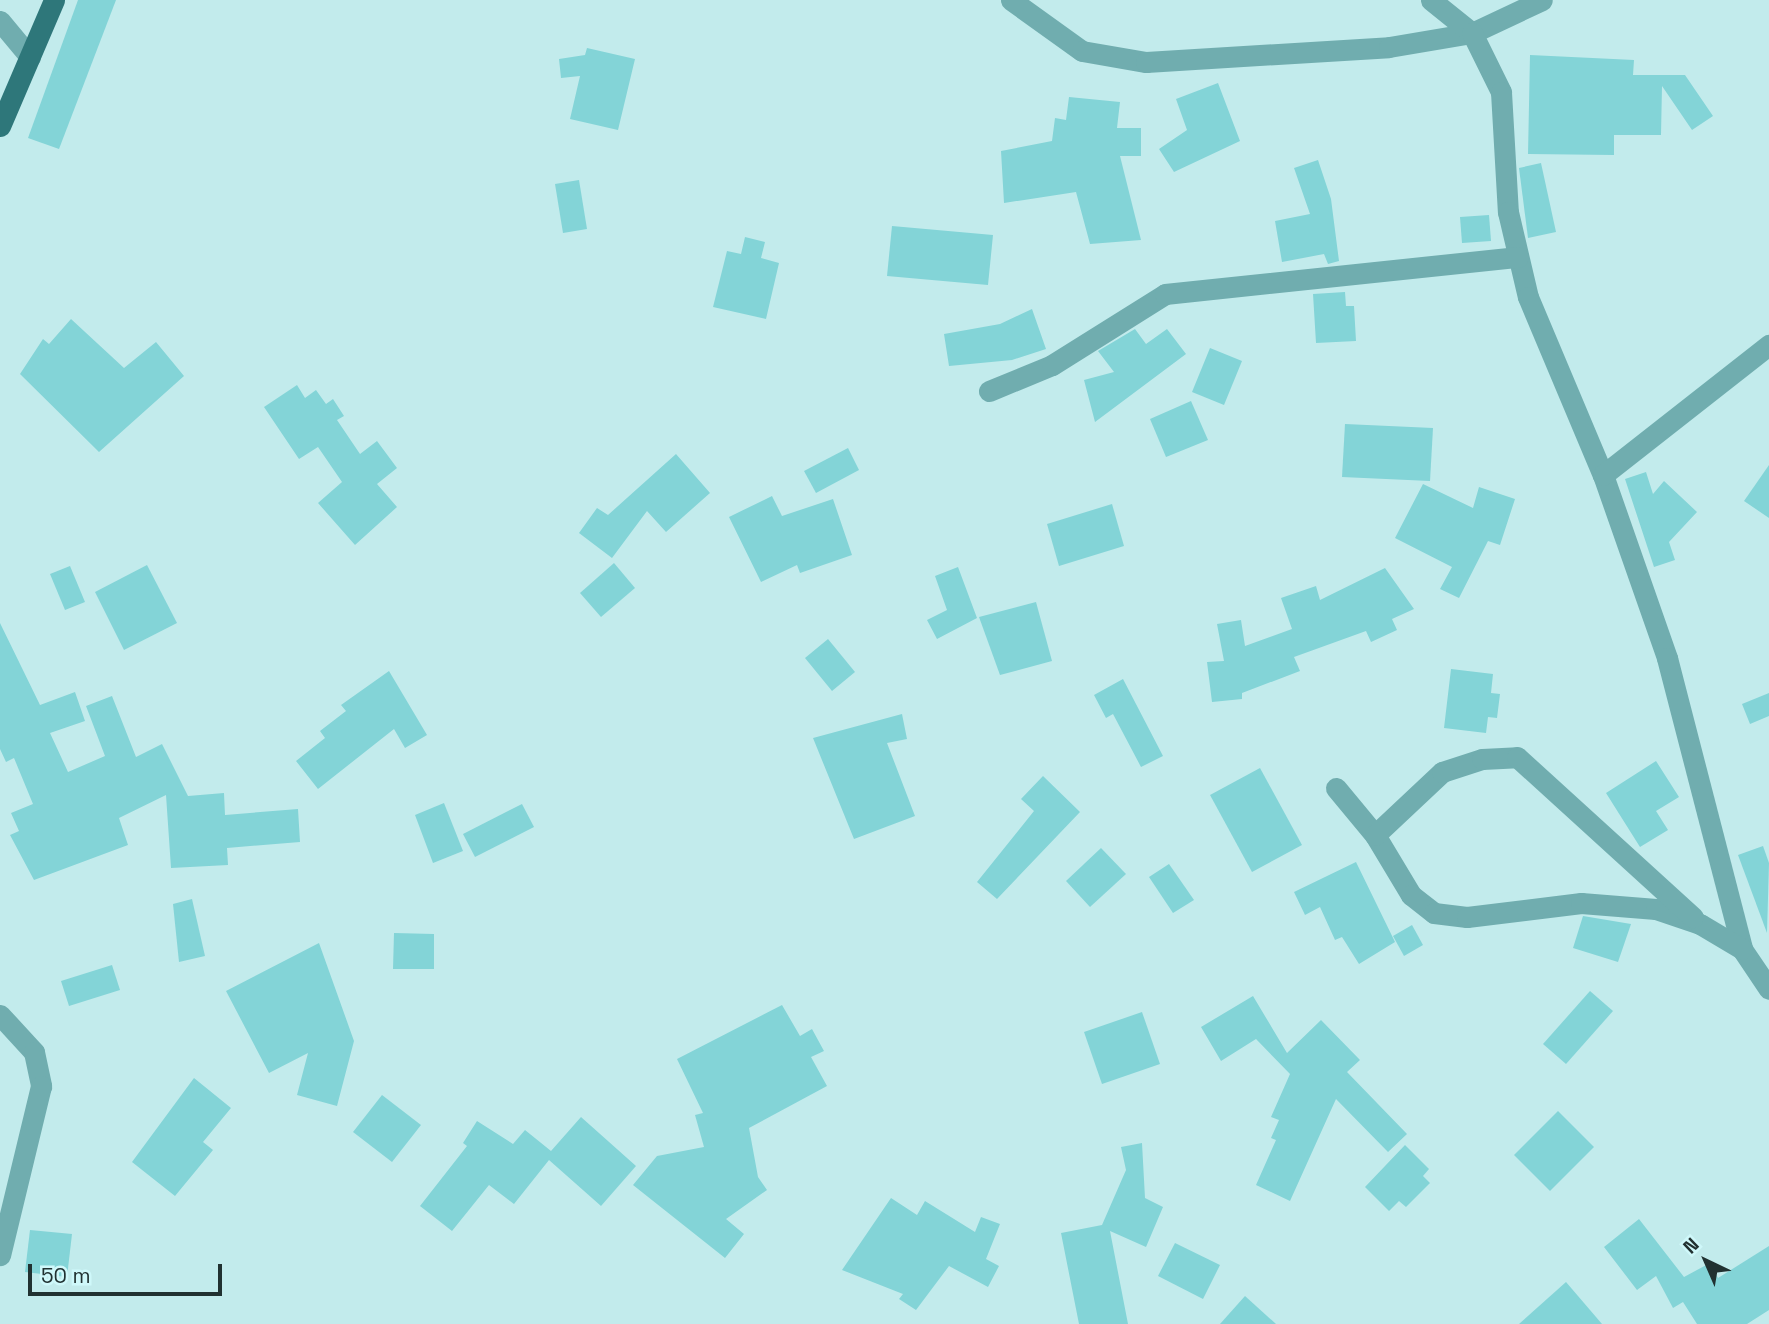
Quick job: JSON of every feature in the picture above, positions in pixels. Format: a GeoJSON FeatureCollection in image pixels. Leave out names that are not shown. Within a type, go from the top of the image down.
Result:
{"type":"FeatureCollection","features":[{"type":"Feature","properties":{"kind":"main road"},"geometry":{"type":"LineString","coordinates":[[0,126],[54,0]]}},
{"type":"Feature","properties":{"kind":"street"},"geometry":{"type":"LineString","coordinates":[[1011,0],[1082,51],[1146,62],[1389,47],[1472,33],[1542,0]]}},
{"type":"Feature","properties":{"kind":"street"},"geometry":{"type":"LineString","coordinates":[[1432,0],[1472,33],[1500,92],[1501,150],[1518,257],[1573,416],[1603,475],[1667,658],[1742,949],[1769,989]]}},
{"type":"Feature","properties":{"kind":"street"},"geometry":{"type":"LineString","coordinates":[[0,21],[30,57]]}},
{"type":"Feature","properties":{"kind":"street"},"geometry":{"type":"LineString","coordinates":[[989,391],[1052,365],[1165,294],[1518,257]]}},
{"type":"Feature","properties":{"kind":"street"},"geometry":{"type":"LineString","coordinates":[[1603,475],[1769,345]]}},
{"type":"Feature","properties":{"kind":"street"},"geometry":{"type":"LineString","coordinates":[[1375,835],[1442,772],[1482,759],[1517,757],[1700,923],[1742,949]]}},
{"type":"Feature","properties":{"kind":"street"},"geometry":{"type":"LineString","coordinates":[[1336,788],[1375,835],[1411,895],[1434,913],[1467,916],[1581,903],[1656,909],[1700,923]]}},
{"type":"Feature","properties":{"kind":"street"},"geometry":{"type":"LineString","coordinates":[[0,1015],[34,1052],[41,1086],[0,1255]]}},
{"type":"Feature","properties":{"kind":"building"},"geometry":{"type":"Polygon","coordinates":[[[78,0],[116,0],[59,149],[28,138],[78,0]]]}},
{"type":"Feature","properties":{"kind":"building"},"geometry":{"type":"Polygon","coordinates":[[[587,48],[635,59],[618,130],[570,119],[580,76],[561,78],[559,59],[585,55],[587,48]]]}},
{"type":"Feature","properties":{"kind":"building"},"geometry":{"type":"Polygon","coordinates":[[[1530,55],[1634,60],[1633,75],[1685,75],[1713,116],[1692,130],[1662,86],[1661,135],[1614,135],[1614,155],[1528,154],[1530,55]]]}},
{"type":"Feature","properties":{"kind":"building"},"geometry":{"type":"Polygon","coordinates":[[[1218,83],[1240,141],[1174,172],[1159,149],[1187,130],[1176,99],[1218,83]]]}},
{"type":"Feature","properties":{"kind":"building"},"geometry":{"type":"Polygon","coordinates":[[[1069,97],[1120,102],[1117,128],[1141,128],[1141,156],[1120,156],[1141,240],[1090,244],[1076,192],[1004,203],[1001,151],[1052,141],[1055,118],[1066,120],[1069,97]]]}},
{"type":"Feature","properties":{"kind":"building"},"geometry":{"type":"Polygon","coordinates":[[[1318,160],[1331,199],[1339,261],[1328,264],[1324,254],[1282,262],[1275,221],[1310,214],[1294,168],[1318,160]]]}},
{"type":"Feature","properties":{"kind":"building"},"geometry":{"type":"Polygon","coordinates":[[[1541,163],[1556,232],[1528,238],[1519,168],[1541,163]]]}},
{"type":"Feature","properties":{"kind":"building"},"geometry":{"type":"Polygon","coordinates":[[[579,180],[587,229],[563,233],[555,184],[579,180]]]}},
{"type":"Feature","properties":{"kind":"building"},"geometry":{"type":"Polygon","coordinates":[[[1489,215],[1491,241],[1462,243],[1460,217],[1489,215]]]}},
{"type":"Feature","properties":{"kind":"building"},"geometry":{"type":"Polygon","coordinates":[[[892,226],[993,235],[988,285],[887,276],[892,226]]]}},
{"type":"Feature","properties":{"kind":"building"},"geometry":{"type":"Polygon","coordinates":[[[745,237],[765,242],[761,258],[779,263],[766,319],[713,307],[727,251],[741,254],[745,237]]]}},
{"type":"Feature","properties":{"kind":"building"},"geometry":{"type":"Polygon","coordinates":[[[1345,292],[1346,306],[1354,306],[1356,341],[1316,343],[1313,294],[1345,292]]]}},
{"type":"Feature","properties":{"kind":"building"},"geometry":{"type":"Polygon","coordinates":[[[1032,309],[1046,349],[1012,360],[949,366],[944,334],[1000,324],[1032,309]]]}},
{"type":"Feature","properties":{"kind":"building"},"geometry":{"type":"Polygon","coordinates":[[[71,319],[124,368],[156,342],[184,376],[99,452],[20,374],[43,339],[49,344],[71,319]]]}},
{"type":"Feature","properties":{"kind":"building"},"geometry":{"type":"Polygon","coordinates":[[[1135,329],[1146,344],[1167,329],[1186,354],[1095,422],[1084,380],[1114,372],[1098,351],[1135,329]]]}},
{"type":"Feature","properties":{"kind":"building"},"geometry":{"type":"Polygon","coordinates":[[[1210,348],[1242,361],[1224,405],[1192,392],[1210,348]]]}},
{"type":"Feature","properties":{"kind":"building"},"geometry":{"type":"Polygon","coordinates":[[[297,385],[305,398],[316,390],[326,404],[333,399],[344,416],[337,420],[360,454],[377,441],[397,468],[377,484],[397,507],[355,545],[318,503],[342,482],[318,447],[299,459],[264,407],[297,385]]]}},
{"type":"Feature","properties":{"kind":"building"},"geometry":{"type":"Polygon","coordinates":[[[1191,401],[1208,440],[1166,457],[1150,419],[1191,401]]]}},
{"type":"Feature","properties":{"kind":"building"},"geometry":{"type":"Polygon","coordinates":[[[1345,424],[1433,428],[1430,481],[1342,477],[1345,424]]]}},
{"type":"Feature","properties":{"kind":"building"},"geometry":{"type":"Polygon","coordinates":[[[848,448],[859,470],[816,493],[804,471],[848,448]]]}},
{"type":"Feature","properties":{"kind":"building"},"geometry":{"type":"Polygon","coordinates":[[[676,454],[710,493],[666,532],[647,511],[612,558],[579,533],[597,508],[608,515],[676,454]]]}},
{"type":"Feature","properties":{"kind":"building"},"geometry":{"type":"Polygon","coordinates":[[[1769,465],[1769,518],[1744,501],[1769,465]]]}},
{"type":"Feature","properties":{"kind":"building"},"geometry":{"type":"Polygon","coordinates":[[[1646,472],[1653,494],[1664,481],[1697,512],[1669,542],[1675,560],[1654,567],[1625,479],[1646,472]]]}},
{"type":"Feature","properties":{"kind":"building"},"geometry":{"type":"Polygon","coordinates":[[[1423,484],[1473,508],[1479,487],[1515,499],[1500,545],[1488,541],[1459,598],[1440,589],[1452,567],[1395,538],[1423,484]]]}},
{"type":"Feature","properties":{"kind":"building"},"geometry":{"type":"Polygon","coordinates":[[[772,496],[782,516],[833,499],[852,555],[800,573],[797,565],[761,582],[729,517],[772,496]]]}},
{"type":"Feature","properties":{"kind":"building"},"geometry":{"type":"Polygon","coordinates":[[[1112,504],[1124,546],[1059,566],[1047,524],[1112,504]]]}},
{"type":"Feature","properties":{"kind":"building"},"geometry":{"type":"Polygon","coordinates":[[[614,563],[635,588],[601,617],[580,593],[614,563]]]}},
{"type":"Feature","properties":{"kind":"building"},"geometry":{"type":"Polygon","coordinates":[[[147,565],[177,623],[124,650],[95,592],[147,565]]]}},
{"type":"Feature","properties":{"kind":"building"},"geometry":{"type":"Polygon","coordinates":[[[70,566],[85,602],[65,610],[50,574],[70,566]]]}},
{"type":"Feature","properties":{"kind":"building"},"geometry":{"type":"Polygon","coordinates":[[[958,567],[977,618],[937,639],[927,620],[947,610],[935,576],[958,567]]]}},
{"type":"Feature","properties":{"kind":"building"},"geometry":{"type":"Polygon","coordinates":[[[1385,568],[1414,609],[1392,619],[1397,630],[1371,642],[1366,631],[1294,657],[1300,671],[1242,693],[1242,699],[1212,702],[1207,662],[1224,661],[1217,624],[1241,620],[1245,646],[1292,629],[1281,598],[1316,586],[1320,600],[1385,568]]]}},
{"type":"Feature","properties":{"kind":"building"},"geometry":{"type":"Polygon","coordinates":[[[1036,602],[1052,661],[1000,675],[979,617],[1036,602]]]}},
{"type":"Feature","properties":{"kind":"building"},"geometry":{"type":"Polygon","coordinates":[[[0,623],[40,705],[75,692],[85,721],[50,733],[68,772],[105,756],[86,706],[112,696],[136,757],[162,744],[188,796],[224,793],[225,815],[298,809],[300,842],[227,848],[228,865],[171,868],[166,795],[119,818],[128,845],[34,880],[10,835],[19,831],[11,813],[33,804],[14,758],[6,762],[0,749],[0,623]]]}},
{"type":"Feature","properties":{"kind":"building"},"geometry":{"type":"Polygon","coordinates":[[[828,639],[855,672],[832,691],[805,658],[828,639]]]}},
{"type":"Feature","properties":{"kind":"building"},"geometry":{"type":"Polygon","coordinates":[[[1451,669],[1493,674],[1491,693],[1500,694],[1497,718],[1488,717],[1486,733],[1444,728],[1451,669]]]}},
{"type":"Feature","properties":{"kind":"building"},"geometry":{"type":"Polygon","coordinates":[[[389,671],[427,735],[405,748],[394,729],[318,789],[296,761],[325,738],[320,731],[346,711],[341,705],[389,671]]]}},
{"type":"Feature","properties":{"kind":"building"},"geometry":{"type":"Polygon","coordinates":[[[1123,679],[1163,756],[1141,767],[1113,714],[1106,718],[1094,695],[1123,679]]]}},
{"type":"Feature","properties":{"kind":"building"},"geometry":{"type":"Polygon","coordinates":[[[1769,693],[1769,716],[1750,724],[1742,704],[1769,693]]]}},
{"type":"Feature","properties":{"kind":"building"},"geometry":{"type":"Polygon","coordinates":[[[902,714],[907,739],[887,743],[915,816],[854,839],[813,738],[902,714]]]}},
{"type":"Feature","properties":{"kind":"building"},"geometry":{"type":"Polygon","coordinates":[[[1656,761],[1679,797],[1656,811],[1668,830],[1640,847],[1606,793],[1656,761]]]}},
{"type":"Feature","properties":{"kind":"building"},"geometry":{"type":"Polygon","coordinates":[[[1260,768],[1302,845],[1252,872],[1210,795],[1260,768]]]}},
{"type":"Feature","properties":{"kind":"building"},"geometry":{"type":"Polygon","coordinates":[[[1043,776],[1080,812],[997,899],[977,882],[1034,811],[1021,799],[1043,776]]]}},
{"type":"Feature","properties":{"kind":"building"},"geometry":{"type":"Polygon","coordinates":[[[444,803],[463,851],[433,863],[415,815],[444,803]]]}},
{"type":"Feature","properties":{"kind":"building"},"geometry":{"type":"Polygon","coordinates":[[[522,804],[534,827],[475,857],[463,834],[522,804]]]}},
{"type":"Feature","properties":{"kind":"building"},"geometry":{"type":"Polygon","coordinates":[[[1763,846],[1769,863],[1767,933],[1738,855],[1763,846]]]}},
{"type":"Feature","properties":{"kind":"building"},"geometry":{"type":"Polygon","coordinates":[[[1101,848],[1126,874],[1090,907],[1066,881],[1101,848]]]}},
{"type":"Feature","properties":{"kind":"building"},"geometry":{"type":"Polygon","coordinates":[[[1356,862],[1395,942],[1359,964],[1342,937],[1335,940],[1320,907],[1305,915],[1294,892],[1356,862]]]}},
{"type":"Feature","properties":{"kind":"building"},"geometry":{"type":"Polygon","coordinates":[[[1169,864],[1194,900],[1173,913],[1149,877],[1169,864]]]}},
{"type":"Feature","properties":{"kind":"building"},"geometry":{"type":"Polygon","coordinates":[[[192,899],[205,956],[179,962],[173,904],[192,899]]]}},
{"type":"Feature","properties":{"kind":"building"},"geometry":{"type":"Polygon","coordinates":[[[1583,916],[1631,924],[1618,962],[1573,948],[1583,916]]]}},
{"type":"Feature","properties":{"kind":"building"},"geometry":{"type":"Polygon","coordinates":[[[1412,925],[1423,945],[1404,956],[1393,936],[1412,925]]]}},
{"type":"Feature","properties":{"kind":"building"},"geometry":{"type":"Polygon","coordinates":[[[394,933],[434,934],[434,969],[393,969],[394,933]]]}},
{"type":"Feature","properties":{"kind":"building"},"geometry":{"type":"Polygon","coordinates":[[[319,943],[354,1041],[337,1106],[297,1095],[308,1053],[269,1073],[226,991],[319,943]]]}},
{"type":"Feature","properties":{"kind":"building"},"geometry":{"type":"Polygon","coordinates":[[[112,965],[120,990],[69,1006],[61,981],[112,965]]]}},
{"type":"Feature","properties":{"kind":"building"},"geometry":{"type":"Polygon","coordinates":[[[1590,991],[1613,1011],[1566,1064],[1543,1044],[1590,991]]]}},
{"type":"Feature","properties":{"kind":"building"},"geometry":{"type":"Polygon","coordinates":[[[1253,996],[1287,1053],[1321,1020],[1360,1060],[1347,1072],[1407,1134],[1388,1152],[1336,1099],[1290,1201],[1256,1185],[1276,1140],[1271,1138],[1279,1120],[1271,1117],[1290,1074],[1256,1039],[1221,1061],[1201,1027],[1253,996]]]}},
{"type":"Feature","properties":{"kind":"building"},"geometry":{"type":"Polygon","coordinates":[[[782,1005],[800,1036],[812,1029],[824,1051],[811,1057],[827,1086],[749,1128],[758,1177],[767,1190],[726,1219],[744,1234],[725,1258],[633,1185],[657,1156],[704,1147],[695,1115],[703,1113],[677,1059],[782,1005]]]}},
{"type":"Feature","properties":{"kind":"building"},"geometry":{"type":"Polygon","coordinates":[[[1142,1012],[1160,1064],[1102,1084],[1084,1032],[1142,1012]]]}},
{"type":"Feature","properties":{"kind":"building"},"geometry":{"type":"Polygon","coordinates":[[[194,1078],[231,1108],[203,1142],[213,1150],[175,1196],[132,1162],[194,1078]]]}},
{"type":"Feature","properties":{"kind":"building"},"geometry":{"type":"Polygon","coordinates":[[[382,1095],[421,1125],[392,1162],[353,1132],[382,1095]]]}},
{"type":"Feature","properties":{"kind":"building"},"geometry":{"type":"Polygon","coordinates":[[[1558,1111],[1594,1147],[1550,1191],[1514,1155],[1558,1111]]]}},
{"type":"Feature","properties":{"kind":"building"},"geometry":{"type":"Polygon","coordinates":[[[581,1117],[636,1166],[601,1206],[549,1160],[514,1204],[489,1185],[452,1231],[420,1206],[467,1146],[463,1143],[477,1121],[513,1144],[525,1130],[551,1151],[581,1117]]]}},
{"type":"Feature","properties":{"kind":"building"},"geometry":{"type":"Polygon","coordinates":[[[1142,1143],[1145,1198],[1163,1207],[1146,1247],[1110,1231],[1128,1324],[1079,1324],[1061,1233],[1102,1225],[1126,1170],[1121,1147],[1142,1143]]]}},
{"type":"Feature","properties":{"kind":"building"},"geometry":{"type":"Polygon","coordinates":[[[1405,1145],[1429,1169],[1423,1176],[1430,1183],[1406,1207],[1399,1201],[1389,1211],[1365,1187],[1405,1145]]]}},
{"type":"Feature","properties":{"kind":"building"},"geometry":{"type":"Polygon","coordinates":[[[891,1198],[917,1215],[925,1201],[975,1232],[981,1217],[1000,1224],[986,1259],[999,1266],[988,1287],[949,1266],[916,1310],[899,1299],[903,1294],[842,1270],[891,1198]]]}},
{"type":"Feature","properties":{"kind":"building"},"geometry":{"type":"Polygon","coordinates":[[[1639,1219],[1684,1277],[1710,1263],[1718,1278],[1769,1246],[1769,1310],[1747,1324],[1697,1324],[1683,1302],[1673,1308],[1656,1276],[1637,1290],[1604,1247],[1639,1219]]]}},
{"type":"Feature","properties":{"kind":"building"},"geometry":{"type":"Polygon","coordinates":[[[30,1230],[72,1234],[67,1277],[25,1272],[30,1230]]]}},
{"type":"Feature","properties":{"kind":"building"},"geometry":{"type":"Polygon","coordinates":[[[1175,1243],[1220,1265],[1203,1299],[1158,1276],[1175,1243]]]}},
{"type":"Feature","properties":{"kind":"building"},"geometry":{"type":"Polygon","coordinates":[[[1566,1282],[1602,1324],[1519,1324],[1566,1282]]]}},
{"type":"Feature","properties":{"kind":"building"},"geometry":{"type":"Polygon","coordinates":[[[1245,1296],[1276,1324],[1220,1324],[1245,1296]]]}}]}
